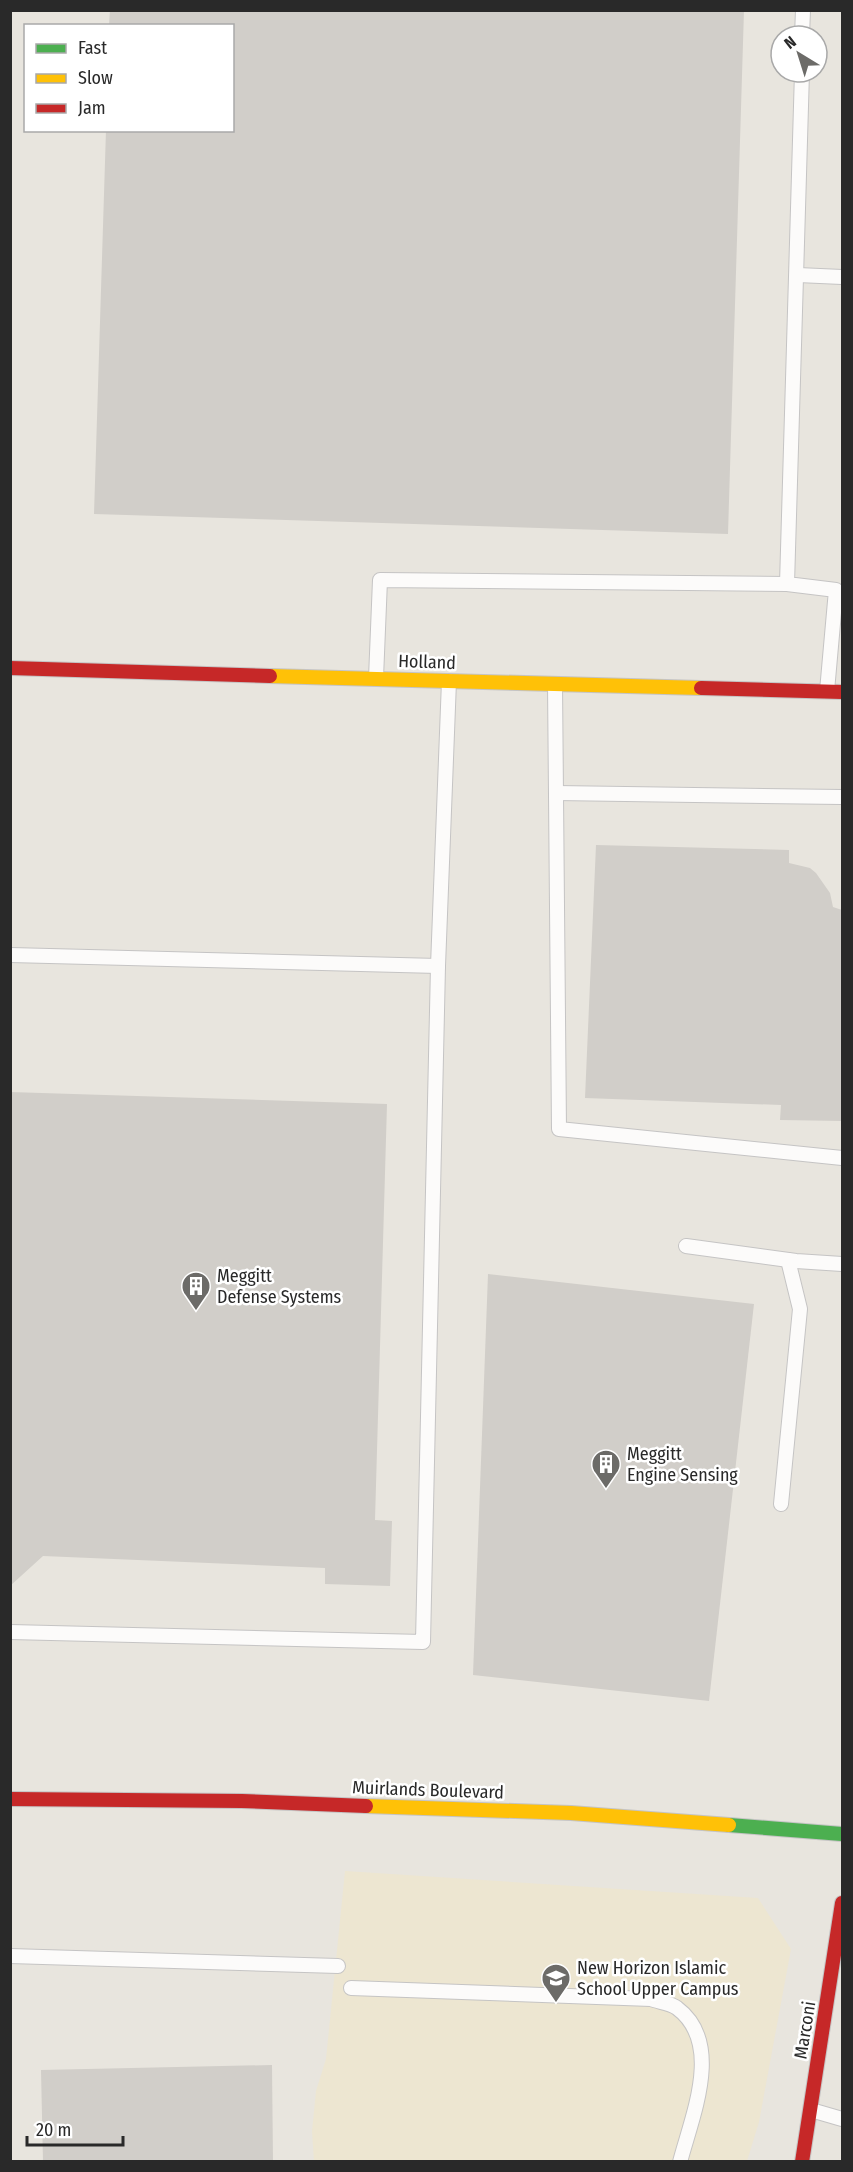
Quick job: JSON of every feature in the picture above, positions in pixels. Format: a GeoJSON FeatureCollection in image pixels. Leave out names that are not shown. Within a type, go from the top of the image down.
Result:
{"type":"FeatureCollection","features":[{"type":"Feature","properties":{"kind":"street","name":"Holland"},"geometry":{"type":"LineString","coordinates":[[10,668],[843,692]]}},
{"type":"Feature","properties":{"kind":"street","name":"Muirlands Boulevard"},"geometry":{"type":"LineString","coordinates":[[10,1799],[242,1801],[571,1813],[843,1834]]}},
{"type":"Feature","properties":{"kind":"street","name":"Marconi"},"geometry":{"type":"LineString","coordinates":[[802,2162],[843,1903]]}},
{"type":"Feature","properties":{"kind":"lane"},"geometry":{"type":"LineString","coordinates":[[787,584],[798,275],[802,84]]}},
{"type":"Feature","properties":{"kind":"lane"},"geometry":{"type":"LineString","coordinates":[[798,275],[843,277]]}},
{"type":"Feature","properties":{"kind":"lane"},"geometry":{"type":"LineString","coordinates":[[376,678],[380,580],[787,584],[839,589],[827,691]]}},
{"type":"Feature","properties":{"kind":"lane"},"geometry":{"type":"LineString","coordinates":[[10,1632],[423,1642],[438,966],[449,681]]}},
{"type":"Feature","properties":{"kind":"lane"},"geometry":{"type":"LineString","coordinates":[[555,684],[559,1130],[843,1158]]}},
{"type":"Feature","properties":{"kind":"lane"},"geometry":{"type":"LineString","coordinates":[[556,793],[843,797]]}},
{"type":"Feature","properties":{"kind":"lane"},"geometry":{"type":"LineString","coordinates":[[10,955],[438,966]]}},
{"type":"Feature","properties":{"kind":"lane"},"geometry":{"type":"LineString","coordinates":[[686,1246],[788,1260],[843,1264]]}},
{"type":"Feature","properties":{"kind":"lane"},"geometry":{"type":"LineString","coordinates":[[782,1504],[800,1309],[788,1260]]}},
{"type":"Feature","properties":{"kind":"lane"},"geometry":{"type":"LineString","coordinates":[[10,1956],[338,1966]]}},
{"type":"Feature","properties":{"kind":"lane"},"geometry":{"type":"LineString","coordinates":[[351,1988],[651,1999],[676,2007],[696,2029],[704,2069],[680,2162]]}},
{"type":"Feature","properties":{"kind":"lane"},"geometry":{"type":"LineString","coordinates":[[811,2110],[843,2119]]}},
{"type":"Feature","properties":{"kind":"shaded area","name":"New Horizon Islamic School Upper Campus"},"geometry":{"type":"Polygon","coordinates":[[[345,1871],[758,1898],[791,1949],[759,2122],[747,2161],[314,2162],[312,2131],[316,2091],[326,2059],[345,1871]]]}},
{"type":"Feature","properties":{"kind":"building"},"geometry":{"type":"Polygon","coordinates":[[[110,10],[744,10],[728,534],[94,514],[106,132],[234,132],[234,24],[109,24],[110,10]]]}},
{"type":"Feature","properties":{"kind":"building"},"geometry":{"type":"Polygon","coordinates":[[[596,845],[789,850],[789,863],[810,868],[816,873],[830,893],[833,907],[842,910],[842,1121],[780,1120],[781,1105],[585,1098],[596,845]]]}},
{"type":"Feature","properties":{"kind":"building","name":"Meggitt Defense Systems"},"geometry":{"type":"Polygon","coordinates":[[[10,1092],[387,1104],[375,1520],[392,1521],[390,1586],[325,1584],[325,1568],[43,1556],[10,1586],[10,1092]]]}},
{"type":"Feature","properties":{"kind":"building","name":"Meggitt Engine Sensing"},"geometry":{"type":"Polygon","coordinates":[[[488,1274],[754,1304],[709,1701],[473,1675],[488,1274]]]}},
{"type":"Feature","properties":{"kind":"building"},"geometry":{"type":"Polygon","coordinates":[[[272,2065],[273,2162],[43,2162],[41,2070],[272,2065]]]}},
{"type":"Feature","properties":{"kind":"traffic: fast"},"geometry":{"type":"LineString","coordinates":[[729,1825],[842,1834]]}},
{"type":"Feature","properties":{"kind":"traffic: slow"},"geometry":{"type":"LineString","coordinates":[[270,676],[701,688]]}},
{"type":"Feature","properties":{"kind":"traffic: slow"},"geometry":{"type":"LineString","coordinates":[[366,1806],[571,1813],[729,1825]]}},
{"type":"Feature","properties":{"kind":"traffic: jam"},"geometry":{"type":"LineString","coordinates":[[10,668],[270,676]]}},
{"type":"Feature","properties":{"kind":"traffic: jam"},"geometry":{"type":"LineString","coordinates":[[701,688],[842,692]]}},
{"type":"Feature","properties":{"kind":"traffic: jam"},"geometry":{"type":"LineString","coordinates":[[10,1799],[242,1801],[366,1806]]}},
{"type":"Feature","properties":{"kind":"traffic: jam"},"geometry":{"type":"LineString","coordinates":[[802,2162],[842,1903]]}},
{"type":"Feature","properties":{"kind":"place","name":"Meggitt Defense Systems"},"geometry":{"type":"Point","coordinates":[196,1312]}},
{"type":"Feature","properties":{"kind":"place","name":"Meggitt Engine Sensing"},"geometry":{"type":"Point","coordinates":[606,1490]}},
{"type":"Feature","properties":{"kind":"place","name":"New Horizon Islamic School Upper Campus"},"geometry":{"type":"Point","coordinates":[556,2004]}}]}
